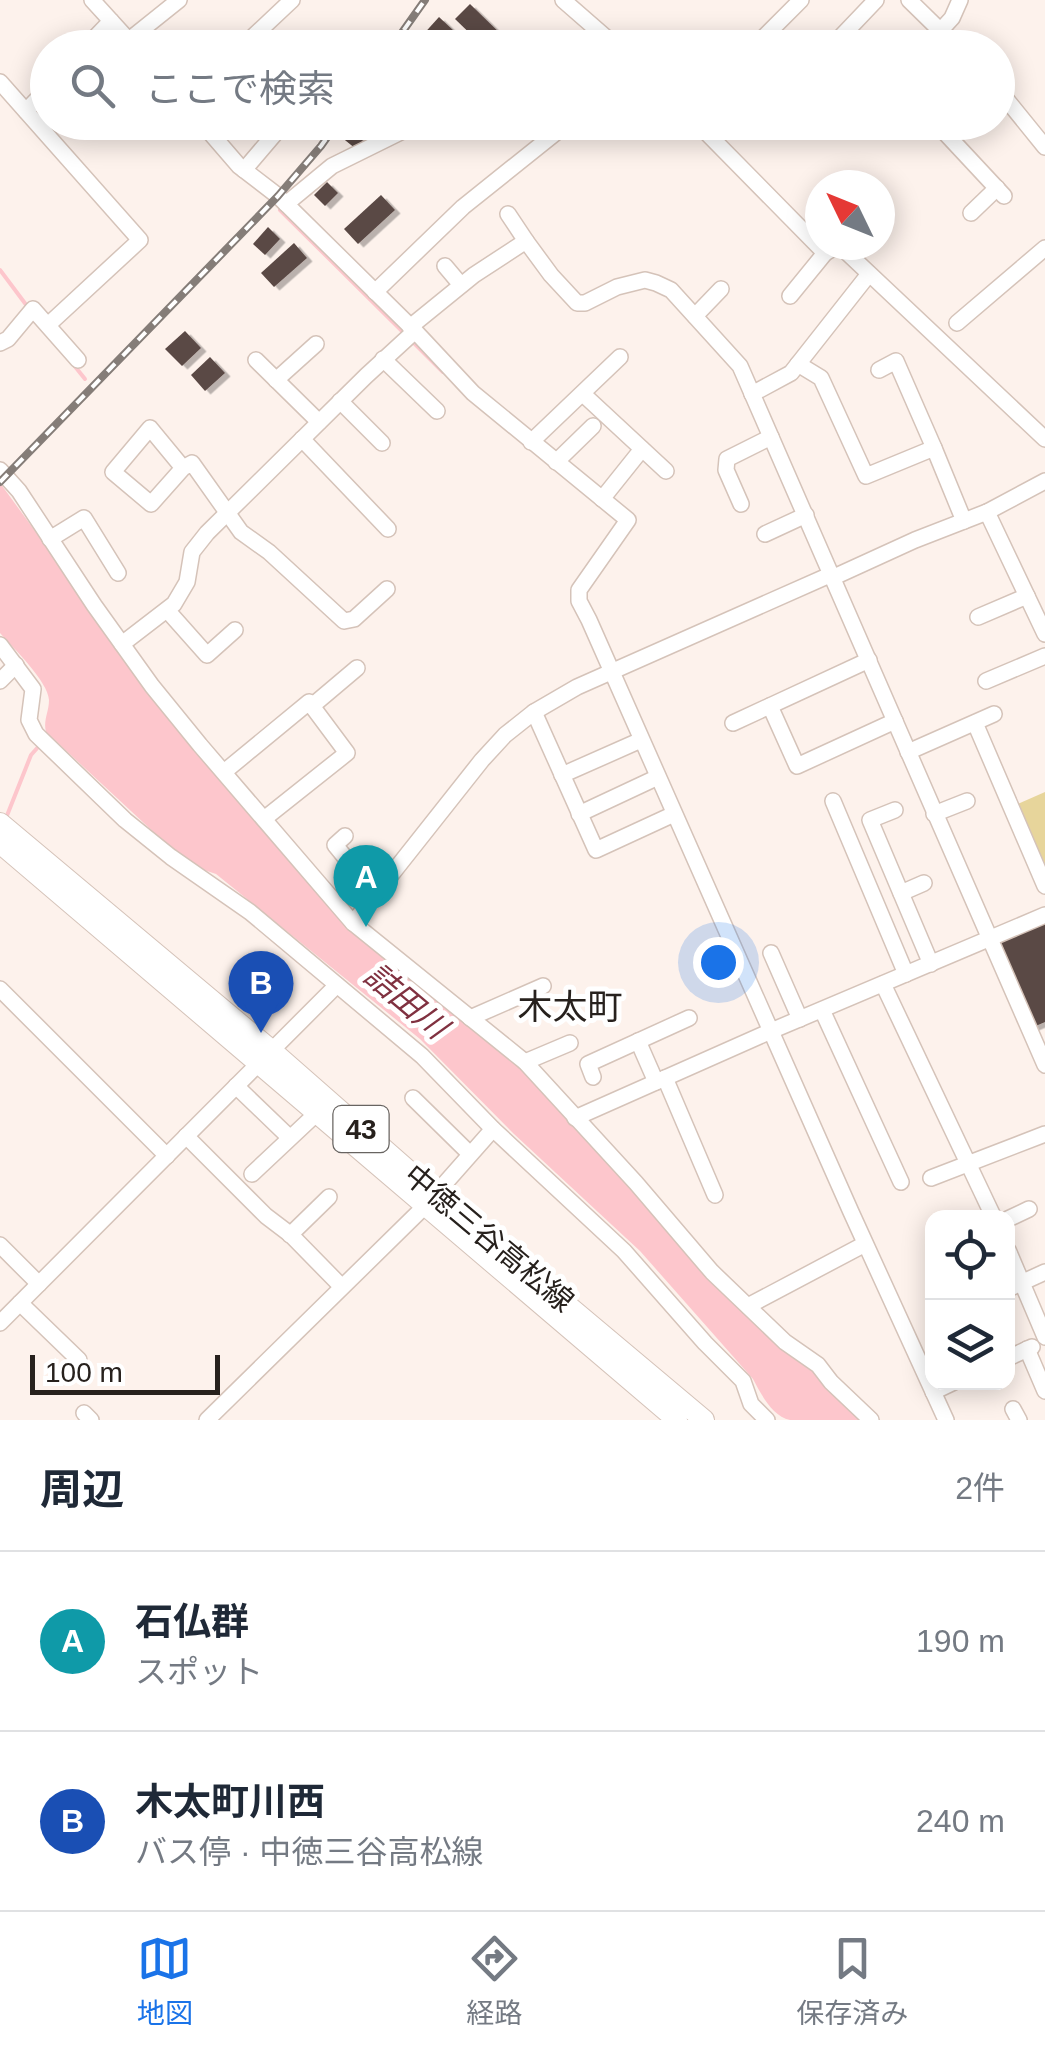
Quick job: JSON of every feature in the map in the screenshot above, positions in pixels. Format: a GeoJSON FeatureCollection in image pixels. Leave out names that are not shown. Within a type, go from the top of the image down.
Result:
{"type":"FeatureCollection","features":[{"type":"Feature","properties":{"kind":"main road"},"geometry":{"type":"LineString","coordinates":[[0,807],[166,952],[184,990]]}},
{"type":"Feature","properties":{"kind":"main road","name":"中徳三谷高松線"},"geometry":{"type":"LineString","coordinates":[[0,824],[7,849],[265,1057],[677,1420]]}},
{"type":"Feature","properties":{"kind":"main road"},"geometry":{"type":"LineString","coordinates":[[7,849],[120,964],[184,990]]}},
{"type":"Feature","properties":{"kind":"main road","name":"中徳三谷高松線"},"geometry":{"type":"LineString","coordinates":[[265,1057],[317,1113],[704,1420]]}},
{"type":"Feature","properties":{"kind":"street"},"geometry":{"type":"LineString","coordinates":[[92,0],[119,30]]}},
{"type":"Feature","properties":{"kind":"street"},"geometry":{"type":"LineString","coordinates":[[147,30],[179,0]]}},
{"type":"Feature","properties":{"kind":"street"},"geometry":{"type":"LineString","coordinates":[[260,30],[292,0]]}},
{"type":"Feature","properties":{"kind":"street"},"geometry":{"type":"LineString","coordinates":[[563,0],[597,30]]}},
{"type":"Feature","properties":{"kind":"street"},"geometry":{"type":"LineString","coordinates":[[771,30],[801,0]]}},
{"type":"Feature","properties":{"kind":"street"},"geometry":{"type":"LineString","coordinates":[[847,30],[876,0]]}},
{"type":"Feature","properties":{"kind":"street"},"geometry":{"type":"LineString","coordinates":[[909,0],[941,30],[960,0]]}},
{"type":"Feature","properties":{"kind":"street"},"geometry":{"type":"LineString","coordinates":[[102,30],[110,21]]}},
{"type":"Feature","properties":{"kind":"street"},"geometry":{"type":"LineString","coordinates":[[0,82],[30,116]]}},
{"type":"Feature","properties":{"kind":"street"},"geometry":{"type":"LineString","coordinates":[[26,111],[30,107]]}},
{"type":"Feature","properties":{"kind":"street"},"geometry":{"type":"LineString","coordinates":[[1015,111],[1045,147]]}},
{"type":"Feature","properties":{"kind":"street"},"geometry":{"type":"LineString","coordinates":[[48,326],[140,240],[52,140]]}},
{"type":"Feature","properties":{"kind":"street"},"geometry":{"type":"LineString","coordinates":[[217,140],[474,393],[628,520],[578,590],[579,601],[946,1420]]}},
{"type":"Feature","properties":{"kind":"street"},"geometry":{"type":"LineString","coordinates":[[244,170],[270,140]]}},
{"type":"Feature","properties":{"kind":"street"},"geometry":{"type":"LineString","coordinates":[[286,204],[332,166],[387,140]]}},
{"type":"Feature","properties":{"kind":"street"},"geometry":{"type":"LineString","coordinates":[[375,292],[464,207],[547,140]]}},
{"type":"Feature","properties":{"kind":"street"},"geometry":{"type":"LineString","coordinates":[[714,140],[805,231]]}},
{"type":"Feature","properties":{"kind":"street"},"geometry":{"type":"LineString","coordinates":[[952,140],[1000,192],[971,213]]}},
{"type":"Feature","properties":{"kind":"street"},"geometry":{"type":"LineString","coordinates":[[508,214],[551,275],[577,303],[644,280],[671,290],[740,366],[1045,1066]]}},
{"type":"Feature","properties":{"kind":"street"},"geometry":{"type":"LineString","coordinates":[[122,644],[174,604],[187,582],[192,552],[206,533],[461,285],[526,240]]}},
{"type":"Feature","properties":{"kind":"street"},"geometry":{"type":"LineString","coordinates":[[957,323],[1045,248]]}},
{"type":"Feature","properties":{"kind":"street"},"geometry":{"type":"LineString","coordinates":[[790,296],[819,260]]}},
{"type":"Feature","properties":{"kind":"street"},"geometry":{"type":"LineString","coordinates":[[854,260],[1045,439]]}},
{"type":"Feature","properties":{"kind":"street"},"geometry":{"type":"LineString","coordinates":[[445,266],[461,285]]}},
{"type":"Feature","properties":{"kind":"street"},"geometry":{"type":"LineString","coordinates":[[752,394],[791,373],[869,274]]}},
{"type":"Feature","properties":{"kind":"street"},"geometry":{"type":"LineString","coordinates":[[695,316],[721,289]]}},
{"type":"Feature","properties":{"kind":"street"},"geometry":{"type":"LineString","coordinates":[[0,344],[31,311],[78,360]]}},
{"type":"Feature","properties":{"kind":"street"},"geometry":{"type":"LineString","coordinates":[[276,380],[316,344]]}},
{"type":"Feature","properties":{"kind":"street"},"geometry":{"type":"LineString","coordinates":[[532,442],[620,358]]}},
{"type":"Feature","properties":{"kind":"street"},"geometry":{"type":"LineString","coordinates":[[384,359],[436,412]]}},
{"type":"Feature","properties":{"kind":"street"},"geometry":{"type":"LineString","coordinates":[[256,360],[319,422]]}},
{"type":"Feature","properties":{"kind":"street"},"geometry":{"type":"LineString","coordinates":[[879,370],[896,362],[964,521]]}},
{"type":"Feature","properties":{"kind":"street"},"geometry":{"type":"LineString","coordinates":[[798,364],[821,378],[866,476],[934,448]]}},
{"type":"Feature","properties":{"kind":"street"},"geometry":{"type":"LineString","coordinates":[[583,394],[666,471]]}},
{"type":"Feature","properties":{"kind":"street"},"geometry":{"type":"LineString","coordinates":[[340,401],[382,444]]}},
{"type":"Feature","properties":{"kind":"street"},"geometry":{"type":"LineString","coordinates":[[556,462],[593,426]]}},
{"type":"Feature","properties":{"kind":"street"},"geometry":{"type":"LineString","coordinates":[[183,468],[150,428],[112,472],[151,504],[192,463],[240,532],[269,552],[344,621],[354,619],[388,589]]}},
{"type":"Feature","properties":{"kind":"street"},"geometry":{"type":"LineString","coordinates":[[742,504],[726,470],[727,459],[771,437]]}},
{"type":"Feature","properties":{"kind":"street"},"geometry":{"type":"LineString","coordinates":[[302,439],[388,529]]}},
{"type":"Feature","properties":{"kind":"street"},"geometry":{"type":"LineString","coordinates":[[602,499],[642,450]]}},
{"type":"Feature","properties":{"kind":"street"},"geometry":{"type":"LineString","coordinates":[[0,470],[152,686],[353,923],[525,1062],[712,1272],[786,1342],[807,1355],[872,1420]]}},
{"type":"Feature","properties":{"kind":"street"},"geometry":{"type":"LineString","coordinates":[[353,923],[482,760],[534,712],[610,671],[986,512],[1045,481]]}},
{"type":"Feature","properties":{"kind":"street"},"geometry":{"type":"LineString","coordinates":[[986,512],[1043,624]]}},
{"type":"Feature","properties":{"kind":"street"},"geometry":{"type":"LineString","coordinates":[[765,534],[806,515]]}},
{"type":"Feature","properties":{"kind":"street"},"geometry":{"type":"LineString","coordinates":[[50,539],[84,518],[118,573]]}},
{"type":"Feature","properties":{"kind":"street"},"geometry":{"type":"LineString","coordinates":[[978,617],[1027,596]]}},
{"type":"Feature","properties":{"kind":"street"},"geometry":{"type":"LineString","coordinates":[[167,610],[207,655],[235,630]]}},
{"type":"Feature","properties":{"kind":"street"},"geometry":{"type":"LineString","coordinates":[[0,645],[32,689],[29,720],[36,734],[125,820],[232,898],[422,1056],[493,1129],[624,1251],[743,1381],[751,1404],[767,1420]]}},
{"type":"Feature","properties":{"kind":"street"},"geometry":{"type":"LineString","coordinates":[[986,681],[1045,656]]}},
{"type":"Feature","properties":{"kind":"street"},"geometry":{"type":"LineString","coordinates":[[733,723],[869,660]]}},
{"type":"Feature","properties":{"kind":"street"},"geometry":{"type":"LineString","coordinates":[[0,681],[16,665]]}},
{"type":"Feature","properties":{"kind":"street"},"geometry":{"type":"LineString","coordinates":[[312,706],[358,668]]}},
{"type":"Feature","properties":{"kind":"street"},"geometry":{"type":"LineString","coordinates":[[224,772],[309,702],[346,752],[264,820]]}},
{"type":"Feature","properties":{"kind":"street"},"geometry":{"type":"LineString","coordinates":[[770,706],[798,766],[895,721]]}},
{"type":"Feature","properties":{"kind":"street"},"geometry":{"type":"LineString","coordinates":[[534,712],[596,850],[674,814]]}},
{"type":"Feature","properties":{"kind":"street"},"geometry":{"type":"LineString","coordinates":[[908,752],[994,714]]}},
{"type":"Feature","properties":{"kind":"street"},"geometry":{"type":"LineString","coordinates":[[974,723],[1045,886]]}},
{"type":"Feature","properties":{"kind":"street"},"geometry":{"type":"LineString","coordinates":[[562,775],[641,740]]}},
{"type":"Feature","properties":{"kind":"street"},"geometry":{"type":"LineString","coordinates":[[579,814],[658,777]]}},
{"type":"Feature","properties":{"kind":"street"},"geometry":{"type":"LineString","coordinates":[[833,801],[906,974]]}},
{"type":"Feature","properties":{"kind":"street"},"geometry":{"type":"LineString","coordinates":[[934,814],[967,801]]}},
{"type":"Feature","properties":{"kind":"street"},"geometry":{"type":"LineString","coordinates":[[894,810],[870,820],[931,964]]}},
{"type":"Feature","properties":{"kind":"street"},"geometry":{"type":"LineString","coordinates":[[336,844],[375,894]]}},
{"type":"Feature","properties":{"kind":"street"},"geometry":{"type":"LineString","coordinates":[[901,893],[924,883]]}},
{"type":"Feature","properties":{"kind":"street"},"geometry":{"type":"LineString","coordinates":[[575,1118],[1045,915]]}},
{"type":"Feature","properties":{"kind":"street"},"geometry":{"type":"LineString","coordinates":[[771,953],[800,1019]]}},
{"type":"Feature","properties":{"kind":"street"},"geometry":{"type":"LineString","coordinates":[[882,984],[990,1210]]}},
{"type":"Feature","properties":{"kind":"street"},"geometry":{"type":"LineString","coordinates":[[0,1323],[337,985]]}},
{"type":"Feature","properties":{"kind":"street"},"geometry":{"type":"LineString","coordinates":[[470,1018],[542,986]]}},
{"type":"Feature","properties":{"kind":"street"},"geometry":{"type":"LineString","coordinates":[[0,989],[167,1156]]}},
{"type":"Feature","properties":{"kind":"street"},"geometry":{"type":"LineString","coordinates":[[822,1010],[901,1182]]}},
{"type":"Feature","properties":{"kind":"street"},"geometry":{"type":"LineString","coordinates":[[593,1077],[588,1064],[689,1018]]}},
{"type":"Feature","properties":{"kind":"street"},"geometry":{"type":"LineString","coordinates":[[638,1041],[715,1196]]}},
{"type":"Feature","properties":{"kind":"street"},"geometry":{"type":"LineString","coordinates":[[525,1062],[570,1043]]}},
{"type":"Feature","properties":{"kind":"street"},"geometry":{"type":"LineString","coordinates":[[236,1086],[289,1137]]}},
{"type":"Feature","properties":{"kind":"street"},"geometry":{"type":"LineString","coordinates":[[412,1098],[470,1154]]}},
{"type":"Feature","properties":{"kind":"street"},"geometry":{"type":"LineString","coordinates":[[252,1174],[317,1113]]}},
{"type":"Feature","properties":{"kind":"street"},"geometry":{"type":"LineString","coordinates":[[207,1420],[430,1200],[493,1129]]}},
{"type":"Feature","properties":{"kind":"street"},"geometry":{"type":"LineString","coordinates":[[931,1178],[1045,1134]]}},
{"type":"Feature","properties":{"kind":"street"},"geometry":{"type":"LineString","coordinates":[[186,1136],[341,1286]]}},
{"type":"Feature","properties":{"kind":"street"},"geometry":{"type":"LineString","coordinates":[[290,1234],[328,1198]]}},
{"type":"Feature","properties":{"kind":"street"},"geometry":{"type":"LineString","coordinates":[[1015,1216],[1029,1209]]}},
{"type":"Feature","properties":{"kind":"street"},"geometry":{"type":"LineString","coordinates":[[748,1306],[865,1244]]}},
{"type":"Feature","properties":{"kind":"street"},"geometry":{"type":"LineString","coordinates":[[0,1245],[38,1284]]}},
{"type":"Feature","properties":{"kind":"street"},"geometry":{"type":"LineString","coordinates":[[1015,1355],[1045,1339],[1015,1286],[1045,1272]]}},
{"type":"Feature","properties":{"kind":"street"},"geometry":{"type":"LineString","coordinates":[[20,1303],[79,1360]]}},
{"type":"Feature","properties":{"kind":"street"},"geometry":{"type":"LineString","coordinates":[[1027,1349],[1045,1390]]}},
{"type":"Feature","properties":{"kind":"street"},"geometry":{"type":"LineString","coordinates":[[933,1392],[937,1390]]}},
{"type":"Feature","properties":{"kind":"shaded area"},"geometry":{"type":"Polygon","coordinates":[[[1045,792],[1045,880],[1013,806],[1045,792]]]}},
{"type":"Feature","properties":{"kind":"water","name":"詰田川"},"geometry":{"type":"Polygon","coordinates":[[[0,483],[152,691],[356,932],[522,1065],[864,1420],[790,1420],[778,1414],[753,1379],[640,1251],[514,1134],[420,1039],[216,874],[189,865],[46,732],[47,692],[0,633],[0,483]]]}},
{"type":"Feature","properties":{"kind":"building"},"geometry":{"type":"Polygon","coordinates":[[[470,4],[497,30],[466,30],[455,19],[470,4]]]}},
{"type":"Feature","properties":{"kind":"building"},"geometry":{"type":"Polygon","coordinates":[[[439,17],[453,30],[427,30],[439,17]]]}},
{"type":"Feature","properties":{"kind":"building"},"geometry":{"type":"Polygon","coordinates":[[[345,140],[363,140],[356,149],[345,140]]]}},
{"type":"Feature","properties":{"kind":"building"},"geometry":{"type":"Polygon","coordinates":[[[327,182],[338,193],[325,206],[314,195],[327,182]]]}},
{"type":"Feature","properties":{"kind":"building"},"geometry":{"type":"Polygon","coordinates":[[[381,195],[395,210],[358,244],[344,229],[381,195]]]}},
{"type":"Feature","properties":{"kind":"building"},"geometry":{"type":"Polygon","coordinates":[[[268,227],[280,239],[265,255],[253,244],[268,227]]]}},
{"type":"Feature","properties":{"kind":"building"},"geometry":{"type":"Polygon","coordinates":[[[294,243],[307,258],[274,287],[261,273],[294,243]]]}},
{"type":"Feature","properties":{"kind":"building"},"geometry":{"type":"Polygon","coordinates":[[[185,331],[201,348],[182,366],[165,349],[185,331]]]}},
{"type":"Feature","properties":{"kind":"building"},"geometry":{"type":"Polygon","coordinates":[[[210,357],[225,373],[205,391],[191,375],[210,357]]]}},
{"type":"Feature","properties":{"kind":"building"},"geometry":{"type":"Polygon","coordinates":[[[1045,923],[1045,1022],[1031,1028],[995,945],[1045,923]]]}},
{"type":"Feature","properties":{"kind":"waterway"},"geometry":{"type":"LineString","coordinates":[[280,210],[404,333]]}},
{"type":"Feature","properties":{"kind":"waterway"},"geometry":{"type":"LineString","coordinates":[[0,270],[27,306]]}},
{"type":"Feature","properties":{"kind":"waterway"},"geometry":{"type":"LineString","coordinates":[[411,340],[443,372]]}},
{"type":"Feature","properties":{"kind":"waterway"},"geometry":{"type":"LineString","coordinates":[[73,364],[85,379]]}},
{"type":"Feature","properties":{"kind":"waterway"},"geometry":{"type":"LineString","coordinates":[[6,818],[31,755],[39,746]]}},
{"type":"Feature","properties":{"kind":"railway"},"geometry":{"type":"LineString","coordinates":[[404,30],[425,0]]}},
{"type":"Feature","properties":{"kind":"railway"},"geometry":{"type":"LineString","coordinates":[[0,482],[278,196],[325,140]]}},
{"type":"Feature","properties":{"kind":"place","name":"石仏群"},"geometry":{"type":"Point","coordinates":[366,927]}},
{"type":"Feature","properties":{"kind":"place","name":"木太町川西"},"geometry":{"type":"Point","coordinates":[261,1033]}},
{"type":"Feature","properties":{"kind":"district","name":"木太町"},"geometry":{"type":"Point","coordinates":[570,1006]}}]}
